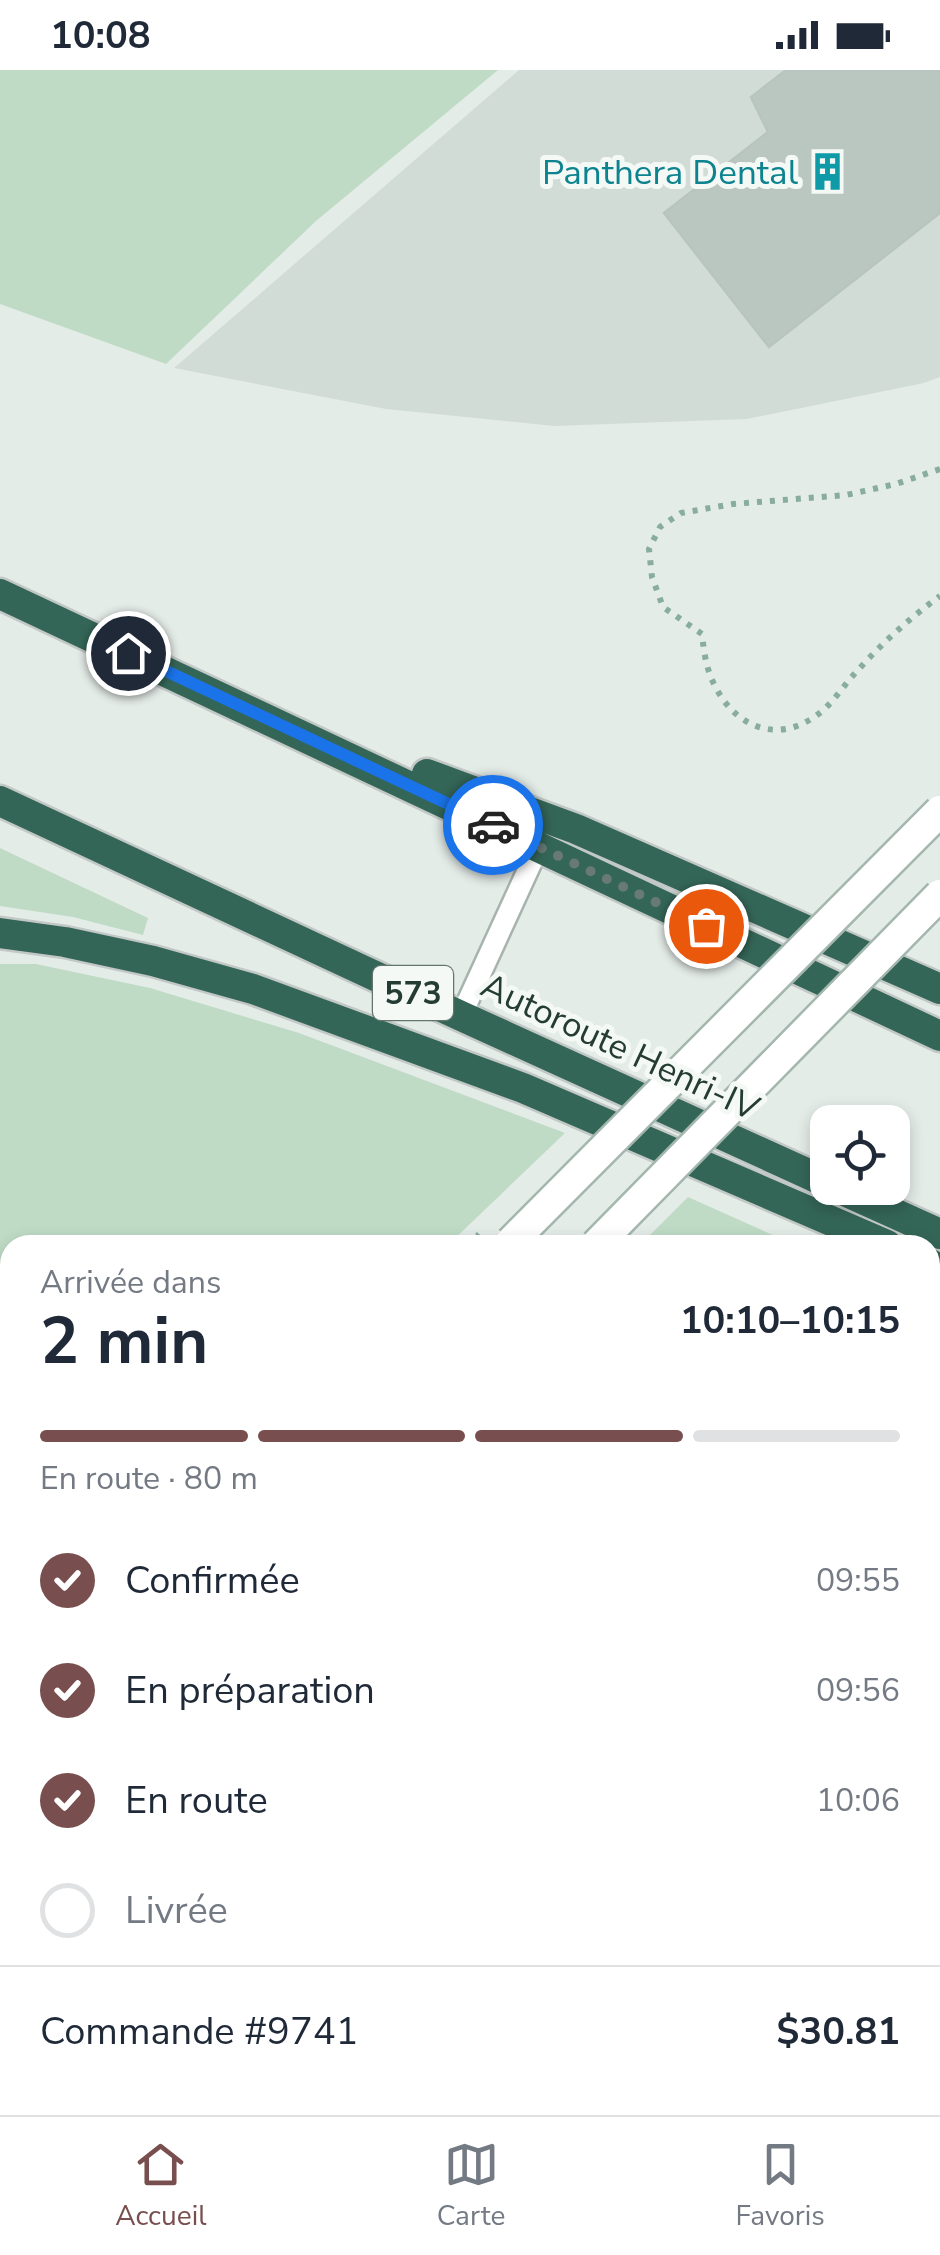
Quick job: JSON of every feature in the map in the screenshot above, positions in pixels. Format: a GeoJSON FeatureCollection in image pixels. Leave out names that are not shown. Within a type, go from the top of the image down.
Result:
{"type":"FeatureCollection","features":[{"type":"Feature","properties":{"kind":"highway"},"geometry":{"type":"LineString","coordinates":[[0,594],[940,1036]]}},
{"type":"Feature","properties":{"kind":"highway"},"geometry":{"type":"LineString","coordinates":[[224,698],[576,830],[940,990]]}},
{"type":"Feature","properties":{"kind":"highway","name":"Autoroute Henri-IV"},"geometry":{"type":"LineString","coordinates":[[0,801],[810,1175]]}},
{"type":"Feature","properties":{"kind":"highway"},"geometry":{"type":"LineString","coordinates":[[0,933],[65,942],[253,989],[523,1088],[864,1235]]}},
{"type":"Feature","properties":{"kind":"highway"},"geometry":{"type":"LineString","coordinates":[[876,1205],[940,1234]]}},
{"type":"Feature","properties":{"kind":"main road"},"geometry":{"type":"LineString","coordinates":[[517,1235],[940,811]]}},
{"type":"Feature","properties":{"kind":"main road"},"geometry":{"type":"LineString","coordinates":[[606,1235],[940,896]]}},
{"type":"Feature","properties":{"kind":"lane"},"geometry":{"type":"LineString","coordinates":[[461,1016],[539,846]]}},
{"type":"Feature","properties":{"kind":"path"},"geometry":{"type":"LineString","coordinates":[[940,469],[896,484],[846,494],[734,504],[681,514],[660,527],[650,549],[652,577],[663,607],[702,634],[705,661],[716,688],[734,712],[756,728],[788,730],[818,715],[883,642],[940,596]]}},
{"type":"Feature","properties":{"kind":"shaded area"},"geometry":{"type":"Polygon","coordinates":[[[519,70],[940,70],[940,377],[747,419],[554,426],[386,409],[174,368],[519,70]]]}},
{"type":"Feature","properties":{"kind":"green space"},"geometry":{"type":"Polygon","coordinates":[[[0,70],[498,70],[316,221],[166,364],[0,304],[0,70]]]}},
{"type":"Feature","properties":{"kind":"green space"},"geometry":{"type":"Polygon","coordinates":[[[0,848],[148,918],[143,935],[73,917],[0,906],[0,848]]]}},
{"type":"Feature","properties":{"kind":"green space"},"geometry":{"type":"Polygon","coordinates":[[[0,964],[36,964],[150,988],[299,1033],[565,1133],[458,1235],[0,1235],[0,964]]]}},
{"type":"Feature","properties":{"kind":"green space"},"geometry":{"type":"Polygon","coordinates":[[[688,1197],[773,1235],[650,1235],[688,1197]]]}},
{"type":"Feature","properties":{"kind":"building","name":"Panthera Dental"},"geometry":{"type":"Polygon","coordinates":[[[786,70],[940,70],[940,213],[769,347],[664,213],[768,132],[751,97],[786,70]]]}},
{"type":"Feature","properties":{"kind":"way so far"},"geometry":{"type":"LineString","coordinates":[[493,825],[706,926]]}},
{"type":"Feature","properties":{"kind":"place","name":"Panthera Dental"},"geometry":{"type":"Point","coordinates":[828,172]}},
{"type":"Feature","properties":{"kind":"route"},"geometry":{"type":"LineString","coordinates":[[128,653],[493,825]]}}]}
